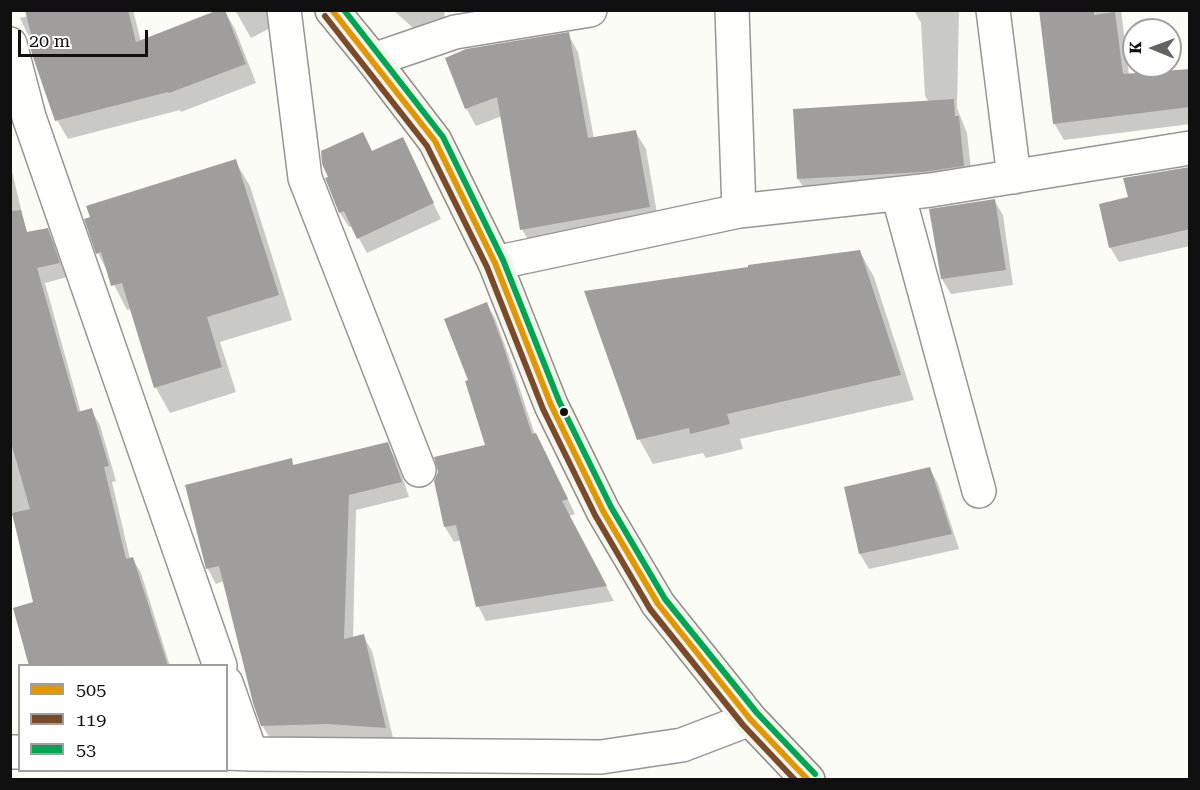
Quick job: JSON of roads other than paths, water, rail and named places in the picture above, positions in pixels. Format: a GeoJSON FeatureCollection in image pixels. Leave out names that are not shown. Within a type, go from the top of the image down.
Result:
{"type":"FeatureCollection","features":[{"type":"Feature","properties":{"kind":"street"},"geometry":{"type":"LineString","coordinates":[[284,10],[305,178],[419,470]]}},
{"type":"Feature","properties":{"kind":"street"},"geometry":{"type":"LineString","coordinates":[[332,10],[435,141],[495,263],[551,405],[603,511],[658,604],[750,719],[808,780]]}},
{"type":"Feature","properties":{"kind":"street"},"geometry":{"type":"LineString","coordinates":[[373,60],[455,32],[590,10]]}},
{"type":"Feature","properties":{"kind":"street"},"geometry":{"type":"LineString","coordinates":[[732,10],[739,211]]}},
{"type":"Feature","properties":{"kind":"street"},"geometry":{"type":"LineString","coordinates":[[993,10],[1014,177]]}},
{"type":"Feature","properties":{"kind":"street"},"geometry":{"type":"LineString","coordinates":[[10,44],[29,117],[219,664]]}},
{"type":"Feature","properties":{"kind":"street"},"geometry":{"type":"LineString","coordinates":[[495,263],[739,211],[898,194],[1190,148]]}},
{"type":"Feature","properties":{"kind":"street"},"geometry":{"type":"LineString","coordinates":[[898,194],[979,491]]}},
{"type":"Feature","properties":{"kind":"street"},"geometry":{"type":"LineString","coordinates":[[228,694],[239,754],[601,757],[682,745],[750,719]]}}]}
